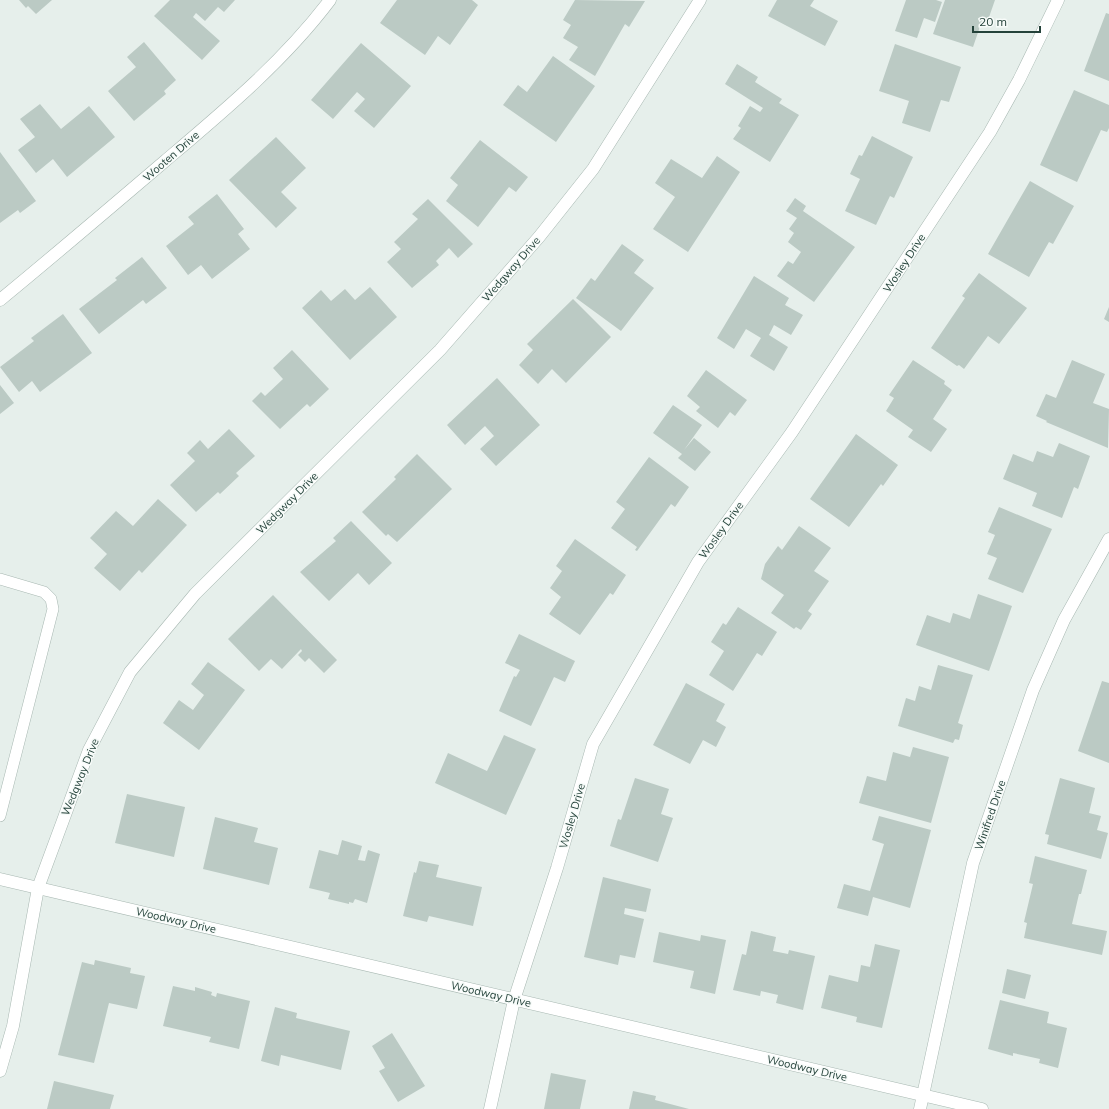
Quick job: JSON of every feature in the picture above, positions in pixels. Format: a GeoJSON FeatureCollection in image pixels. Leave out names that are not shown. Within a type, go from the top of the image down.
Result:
{"type":"FeatureCollection","features":[{"type":"Feature","properties":{"kind":"street","name":"Wooten Drive"},"geometry":{"type":"LineString","coordinates":[[0,300],[192,138],[277,62],[308,31],[330,0]]}},
{"type":"Feature","properties":{"kind":"street","name":"Wedgway Drive"},"geometry":{"type":"LineString","coordinates":[[0,1071],[13,1026],[38,888],[89,750],[130,672],[195,594],[440,350],[540,237],[593,169],[700,0]]}},
{"type":"Feature","properties":{"kind":"street","name":"Wosley Drive"},"geometry":{"type":"LineString","coordinates":[[490,1109],[514,1000],[557,868],[593,744],[698,562],[792,432],[990,132],[1019,80],[1058,0]]}},
{"type":"Feature","properties":{"kind":"street","name":"Winifred Drive"},"geometry":{"type":"LineString","coordinates":[[920,1109],[973,863],[1033,690],[1064,620],[1109,539]]}},
{"type":"Feature","properties":{"kind":"street","name":"Woodway Drive"},"geometry":{"type":"LineString","coordinates":[[0,879],[982,1109]]}},
{"type":"Feature","properties":{"kind":"lane"},"geometry":{"type":"LineString","coordinates":[[0,580],[44,592],[51,599],[53,608],[0,816]]}},
{"type":"Feature","properties":{"kind":"building"},"geometry":{"type":"Polygon","coordinates":[[[19,0],[52,0],[36,14],[28,6],[26,8],[19,0]]]}},
{"type":"Feature","properties":{"kind":"building"},"geometry":{"type":"Polygon","coordinates":[[[170,0],[235,0],[224,12],[218,7],[205,21],[196,13],[193,17],[220,41],[202,60],[154,16],[170,0]]]}},
{"type":"Feature","properties":{"kind":"building"},"geometry":{"type":"Polygon","coordinates":[[[397,0],[472,0],[478,5],[450,45],[438,36],[425,55],[380,23],[397,0]]]}},
{"type":"Feature","properties":{"kind":"building"},"geometry":{"type":"Polygon","coordinates":[[[575,0],[645,1],[629,27],[625,24],[595,76],[569,60],[578,47],[563,38],[571,25],[563,20],[575,0]]]}},
{"type":"Feature","properties":{"kind":"building"},"geometry":{"type":"Polygon","coordinates":[[[777,0],[814,0],[810,6],[838,21],[825,46],[768,16],[777,0]]]}},
{"type":"Feature","properties":{"kind":"building"},"geometry":{"type":"Polygon","coordinates":[[[906,0],[936,0],[942,2],[935,22],[924,18],[917,38],[895,31],[906,0]]]}},
{"type":"Feature","properties":{"kind":"building"},"geometry":{"type":"Polygon","coordinates":[[[945,0],[995,0],[988,20],[983,18],[973,47],[933,34],[945,0]]]}},
{"type":"Feature","properties":{"kind":"building"},"geometry":{"type":"Polygon","coordinates":[[[1106,13],[1109,14],[1109,81],[1084,71],[1106,13]]]}},
{"type":"Feature","properties":{"kind":"building"},"geometry":{"type":"Polygon","coordinates":[[[144,42],[176,80],[164,91],[166,94],[134,121],[108,91],[136,67],[127,57],[144,42]]]}},
{"type":"Feature","properties":{"kind":"building"},"geometry":{"type":"Polygon","coordinates":[[[361,43],[411,86],[374,128],[354,111],[365,99],[357,92],[333,119],[311,100],[361,43]]]}},
{"type":"Feature","properties":{"kind":"building"},"geometry":{"type":"Polygon","coordinates":[[[895,44],[961,67],[949,102],[941,100],[930,132],[902,123],[909,101],[879,91],[895,44]]]}},
{"type":"Feature","properties":{"kind":"building"},"geometry":{"type":"Polygon","coordinates":[[[553,56],[595,86],[556,142],[503,105],[518,85],[527,92],[553,56]]]}},
{"type":"Feature","properties":{"kind":"building"},"geometry":{"type":"Polygon","coordinates":[[[737,64],[758,77],[755,82],[782,99],[779,103],[799,115],[770,162],[733,139],[741,128],[738,126],[750,106],[760,112],[763,108],[725,84],[737,64]]]}},
{"type":"Feature","properties":{"kind":"building"},"geometry":{"type":"Polygon","coordinates":[[[1074,90],[1109,105],[1109,128],[1107,132],[1101,130],[1077,182],[1040,165],[1074,90]]]}},
{"type":"Feature","properties":{"kind":"building"},"geometry":{"type":"Polygon","coordinates":[[[40,104],[61,129],[89,106],[115,137],[67,177],[53,159],[36,173],[18,150],[35,137],[20,119],[40,104]]]}},
{"type":"Feature","properties":{"kind":"building"},"geometry":{"type":"Polygon","coordinates":[[[872,136],[913,157],[894,198],[890,196],[876,225],[845,211],[860,179],[850,174],[859,155],[862,156],[872,136]]]}},
{"type":"Feature","properties":{"kind":"building"},"geometry":{"type":"Polygon","coordinates":[[[276,137],[306,168],[281,192],[297,208],[276,228],[229,180],[276,137]]]}},
{"type":"Feature","properties":{"kind":"building"},"geometry":{"type":"Polygon","coordinates":[[[480,140],[528,177],[516,192],[509,187],[478,227],[446,201],[458,185],[450,178],[480,140]]]}},
{"type":"Feature","properties":{"kind":"building"},"geometry":{"type":"Polygon","coordinates":[[[0,152],[36,201],[20,213],[18,210],[0,223],[0,152]]]}},
{"type":"Feature","properties":{"kind":"building"},"geometry":{"type":"Polygon","coordinates":[[[717,156],[740,172],[688,252],[653,229],[675,197],[655,183],[671,159],[702,178],[717,156]]]}},
{"type":"Feature","properties":{"kind":"building"},"geometry":{"type":"Polygon","coordinates":[[[1030,181],[1074,206],[1053,244],[1049,242],[1029,277],[988,254],[1030,181]]]}},
{"type":"Feature","properties":{"kind":"building"},"geometry":{"type":"Polygon","coordinates":[[[217,194],[244,229],[238,234],[250,249],[212,279],[201,265],[188,275],[166,246],[194,224],[188,217],[217,194]]]}},
{"type":"Feature","properties":{"kind":"building"},"geometry":{"type":"Polygon","coordinates":[[[795,198],[806,206],[803,211],[855,247],[814,302],[777,276],[788,261],[793,264],[801,252],[788,242],[794,233],[789,229],[797,218],[786,211],[795,198]]]}},
{"type":"Feature","properties":{"kind":"building"},"geometry":{"type":"Polygon","coordinates":[[[428,199],[473,244],[458,258],[449,248],[436,261],[439,265],[412,288],[387,262],[401,249],[394,242],[418,219],[412,214],[428,199]]]}},
{"type":"Feature","properties":{"kind":"building"},"geometry":{"type":"Polygon","coordinates":[[[622,244],[644,260],[634,273],[654,288],[621,331],[576,298],[591,278],[595,281],[622,244]]]}},
{"type":"Feature","properties":{"kind":"building"},"geometry":{"type":"Polygon","coordinates":[[[142,257],[167,288],[146,304],[143,300],[99,334],[79,309],[117,280],[115,278],[142,257]]]}},
{"type":"Feature","properties":{"kind":"building"},"geometry":{"type":"Polygon","coordinates":[[[979,273],[1027,308],[999,344],[988,336],[964,369],[959,365],[957,366],[931,348],[965,298],[962,296],[979,273]]]}},
{"type":"Feature","properties":{"kind":"building"},"geometry":{"type":"Polygon","coordinates":[[[754,276],[789,298],[785,305],[803,315],[791,335],[774,325],[769,335],[788,347],[774,371],[750,356],[761,338],[746,329],[734,349],[717,338],[754,276]]]}},
{"type":"Feature","properties":{"kind":"building"},"geometry":{"type":"Polygon","coordinates":[[[370,287],[397,317],[350,360],[302,308],[321,290],[331,301],[345,289],[355,300],[370,287]]]}},
{"type":"Feature","properties":{"kind":"building"},"geometry":{"type":"Polygon","coordinates":[[[573,299],[611,337],[566,383],[552,369],[538,384],[519,365],[533,350],[527,344],[573,299]]]}},
{"type":"Feature","properties":{"kind":"building"},"geometry":{"type":"Polygon","coordinates":[[[1109,307],[1109,322],[1104,319],[1109,307]]]}},
{"type":"Feature","properties":{"kind":"building"},"geometry":{"type":"Polygon","coordinates":[[[63,314],[92,353],[40,392],[32,381],[19,392],[0,367],[34,341],[31,338],[63,314]]]}},
{"type":"Feature","properties":{"kind":"building"},"geometry":{"type":"Polygon","coordinates":[[[292,350],[329,389],[310,407],[307,404],[280,429],[252,401],[261,392],[265,396],[283,379],[273,368],[292,350]]]}},
{"type":"Feature","properties":{"kind":"building"},"geometry":{"type":"Polygon","coordinates":[[[913,360],[945,381],[944,384],[952,390],[933,419],[947,429],[931,452],[908,437],[913,430],[886,411],[894,398],[889,395],[913,360]]]}},
{"type":"Feature","properties":{"kind":"building"},"geometry":{"type":"Polygon","coordinates":[[[1072,360],[1105,374],[1093,403],[1109,409],[1108,448],[1046,422],[1047,421],[1036,416],[1046,394],[1056,398],[1072,360]]]}},
{"type":"Feature","properties":{"kind":"building"},"geometry":{"type":"Polygon","coordinates":[[[706,370],[747,400],[735,416],[730,412],[718,428],[696,411],[700,407],[687,396],[706,370]]]}},
{"type":"Feature","properties":{"kind":"building"},"geometry":{"type":"Polygon","coordinates":[[[497,378],[540,425],[496,466],[480,449],[494,436],[485,426],[465,445],[447,425],[497,378]]]}},
{"type":"Feature","properties":{"kind":"building"},"geometry":{"type":"Polygon","coordinates":[[[0,385],[14,403],[0,414],[0,385]]]}},
{"type":"Feature","properties":{"kind":"building"},"geometry":{"type":"Polygon","coordinates":[[[673,405],[702,425],[684,450],[694,438],[711,452],[695,471],[678,458],[682,454],[653,433],[673,405]]]}},
{"type":"Feature","properties":{"kind":"building"},"geometry":{"type":"Polygon","coordinates":[[[229,429],[255,456],[236,473],[239,476],[220,494],[218,492],[196,512],[170,485],[195,461],[187,453],[200,440],[208,449],[229,429]]]}},
{"type":"Feature","properties":{"kind":"building"},"geometry":{"type":"Polygon","coordinates":[[[856,434],[898,465],[883,486],[881,484],[849,527],[810,499],[856,434]]]}},
{"type":"Feature","properties":{"kind":"building"},"geometry":{"type":"Polygon","coordinates":[[[1059,443],[1090,456],[1078,489],[1074,487],[1062,518],[1032,506],[1037,493],[1003,479],[1013,454],[1033,462],[1037,451],[1053,457],[1059,443]]]}},
{"type":"Feature","properties":{"kind":"building"},"geometry":{"type":"Polygon","coordinates":[[[417,454],[452,489],[397,542],[388,534],[386,536],[362,512],[396,479],[394,477],[417,454]]]}},
{"type":"Feature","properties":{"kind":"building"},"geometry":{"type":"Polygon","coordinates":[[[649,457],[689,487],[675,507],[671,504],[637,551],[635,550],[637,547],[611,528],[625,509],[616,502],[649,457]]]}},
{"type":"Feature","properties":{"kind":"building"},"geometry":{"type":"Polygon","coordinates":[[[158,499],[187,525],[142,573],[139,570],[120,591],[94,568],[107,554],[90,538],[116,511],[133,526],[158,499]]]}},
{"type":"Feature","properties":{"kind":"building"},"geometry":{"type":"Polygon","coordinates":[[[999,507],[1052,529],[1023,593],[988,579],[997,558],[987,554],[995,535],[988,532],[999,507]]]}},
{"type":"Feature","properties":{"kind":"building"},"geometry":{"type":"Polygon","coordinates":[[[351,521],[392,563],[369,585],[358,573],[329,601],[300,572],[336,541],[333,538],[351,521]]]}},
{"type":"Feature","properties":{"kind":"building"},"geometry":{"type":"Polygon","coordinates":[[[799,526],[831,548],[814,571],[829,581],[808,611],[812,614],[801,630],[796,627],[794,629],[771,613],[784,595],[761,579],[765,564],[778,546],[782,550],[799,526]]]}},
{"type":"Feature","properties":{"kind":"building"},"geometry":{"type":"Polygon","coordinates":[[[575,539],[626,575],[613,595],[610,593],[580,635],[549,614],[561,597],[550,588],[562,571],[556,566],[575,539]]]}},
{"type":"Feature","properties":{"kind":"building"},"geometry":{"type":"Polygon","coordinates":[[[978,594],[1012,606],[989,671],[916,645],[927,615],[950,623],[953,613],[970,619],[978,594]]]}},
{"type":"Feature","properties":{"kind":"building"},"geometry":{"type":"Polygon","coordinates":[[[273,595],[337,660],[324,673],[309,658],[305,662],[298,655],[302,651],[301,649],[282,669],[271,659],[259,671],[228,639],[273,595]]]}},
{"type":"Feature","properties":{"kind":"building"},"geometry":{"type":"Polygon","coordinates":[[[738,607],[777,632],[762,656],[757,653],[733,691],[709,675],[724,651],[711,642],[723,623],[726,625],[738,607]]]}},
{"type":"Feature","properties":{"kind":"building"},"geometry":{"type":"Polygon","coordinates":[[[519,634],[575,661],[565,682],[554,677],[531,726],[499,711],[514,676],[516,677],[520,670],[505,663],[519,634]]]}},
{"type":"Feature","properties":{"kind":"building"},"geometry":{"type":"Polygon","coordinates":[[[208,662],[245,690],[199,750],[163,723],[179,700],[193,710],[204,695],[191,684],[208,662]]]}},
{"type":"Feature","properties":{"kind":"building"},"geometry":{"type":"Polygon","coordinates":[[[938,665],[973,675],[958,723],[963,725],[959,740],[955,739],[953,743],[898,726],[906,698],[915,701],[919,686],[931,690],[938,665]]]}},
{"type":"Feature","properties":{"kind":"building"},"geometry":{"type":"Polygon","coordinates":[[[1102,681],[1109,683],[1109,763],[1078,751],[1102,681]]]}},
{"type":"Feature","properties":{"kind":"building"},"geometry":{"type":"Polygon","coordinates":[[[686,683],[725,704],[716,721],[726,727],[716,747],[703,740],[690,764],[653,745],[686,683]]]}},
{"type":"Feature","properties":{"kind":"building"},"geometry":{"type":"Polygon","coordinates":[[[504,735],[536,749],[506,815],[435,783],[448,753],[487,771],[504,735]]]}},
{"type":"Feature","properties":{"kind":"building"},"geometry":{"type":"Polygon","coordinates":[[[913,747],[949,757],[931,823],[859,803],[867,776],[886,781],[893,752],[910,757],[913,747]]]}},
{"type":"Feature","properties":{"kind":"building"},"geometry":{"type":"Polygon","coordinates":[[[635,778],[669,789],[661,814],[673,818],[658,862],[610,846],[618,819],[621,820],[635,778]]]}},
{"type":"Feature","properties":{"kind":"building"},"geometry":{"type":"Polygon","coordinates":[[[1060,778],[1095,788],[1089,813],[1101,816],[1097,830],[1108,833],[1101,859],[1047,844],[1049,835],[1045,834],[1060,778]]]}},
{"type":"Feature","properties":{"kind":"building"},"geometry":{"type":"Polygon","coordinates":[[[127,794],[185,807],[174,857],[115,843],[127,794]]]}},
{"type":"Feature","properties":{"kind":"building"},"geometry":{"type":"Polygon","coordinates":[[[879,816],[931,830],[910,908],[873,897],[868,916],[837,908],[844,884],[870,891],[884,844],[872,840],[879,816]]]}},
{"type":"Feature","properties":{"kind":"building"},"geometry":{"type":"Polygon","coordinates":[[[215,817],[258,828],[254,842],[278,848],[269,885],[203,869],[215,817]]]}},
{"type":"Feature","properties":{"kind":"building"},"geometry":{"type":"Polygon","coordinates":[[[342,840],[362,846],[358,860],[365,861],[368,850],[380,854],[367,903],[355,899],[353,903],[349,902],[349,904],[328,899],[330,893],[309,888],[319,850],[338,855],[342,840]]]}},
{"type":"Feature","properties":{"kind":"building"},"geometry":{"type":"Polygon","coordinates":[[[1035,856],[1087,870],[1081,894],[1079,894],[1072,924],[1107,931],[1102,955],[1024,938],[1027,923],[1024,922],[1033,884],[1029,883],[1035,856]]]}},
{"type":"Feature","properties":{"kind":"building"},"geometry":{"type":"Polygon","coordinates":[[[419,861],[439,865],[436,877],[482,887],[473,926],[429,916],[427,922],[403,916],[414,872],[416,873],[419,861]]]}},
{"type":"Feature","properties":{"kind":"building"},"geometry":{"type":"Polygon","coordinates":[[[603,877],[651,889],[646,912],[625,908],[624,914],[644,919],[635,958],[620,955],[618,965],[584,957],[603,877]]]}},
{"type":"Feature","properties":{"kind":"building"},"geometry":{"type":"Polygon","coordinates":[[[751,931],[776,937],[773,951],[788,954],[789,950],[815,956],[803,1010],[776,1003],[778,995],[761,991],[760,996],[733,990],[742,954],[746,955],[751,931]]]}},
{"type":"Feature","properties":{"kind":"building"},"geometry":{"type":"Polygon","coordinates":[[[659,932],[700,941],[701,935],[726,940],[715,994],[690,988],[694,971],[653,962],[659,932]]]}},
{"type":"Feature","properties":{"kind":"building"},"geometry":{"type":"Polygon","coordinates":[[[875,944],[900,950],[882,1028],[856,1022],[857,1017],[821,1008],[829,975],[858,982],[861,965],[870,967],[875,944]]]}},
{"type":"Feature","properties":{"kind":"building"},"geometry":{"type":"Polygon","coordinates":[[[95,960],[131,968],[130,973],[145,976],[137,1009],[109,1003],[94,1063],[58,1055],[82,962],[94,965],[95,960]]]}},
{"type":"Feature","properties":{"kind":"building"},"geometry":{"type":"Polygon","coordinates":[[[1007,969],[1031,975],[1025,999],[1002,993],[1007,969]]]}},
{"type":"Feature","properties":{"kind":"building"},"geometry":{"type":"Polygon","coordinates":[[[173,986],[195,991],[195,987],[212,992],[211,995],[216,997],[217,993],[250,1001],[239,1049],[209,1042],[211,1037],[163,1026],[173,986]]]}},
{"type":"Feature","properties":{"kind":"building"},"geometry":{"type":"Polygon","coordinates":[[[1000,1000],[1049,1012],[1047,1023],[1067,1028],[1058,1068],[1039,1063],[1040,1059],[1013,1053],[1013,1056],[988,1049],[1000,1000]]]}},
{"type":"Feature","properties":{"kind":"building"},"geometry":{"type":"Polygon","coordinates":[[[275,1007],[297,1013],[296,1018],[350,1031],[341,1070],[281,1055],[279,1066],[261,1061],[275,1007]]]}},
{"type":"Feature","properties":{"kind":"building"},"geometry":{"type":"Polygon","coordinates":[[[392,1033],[425,1086],[398,1102],[379,1071],[385,1068],[372,1046],[392,1033]]]}},
{"type":"Feature","properties":{"kind":"building"},"geometry":{"type":"Polygon","coordinates":[[[551,1073],[586,1080],[580,1109],[544,1109],[551,1073]]]}},
{"type":"Feature","properties":{"kind":"building"},"geometry":{"type":"Polygon","coordinates":[[[54,1081],[114,1095],[110,1109],[47,1109],[54,1081]]]}},
{"type":"Feature","properties":{"kind":"building"},"geometry":{"type":"Polygon","coordinates":[[[633,1091],[656,1096],[655,1100],[689,1109],[629,1109],[633,1091]]]}}]}
